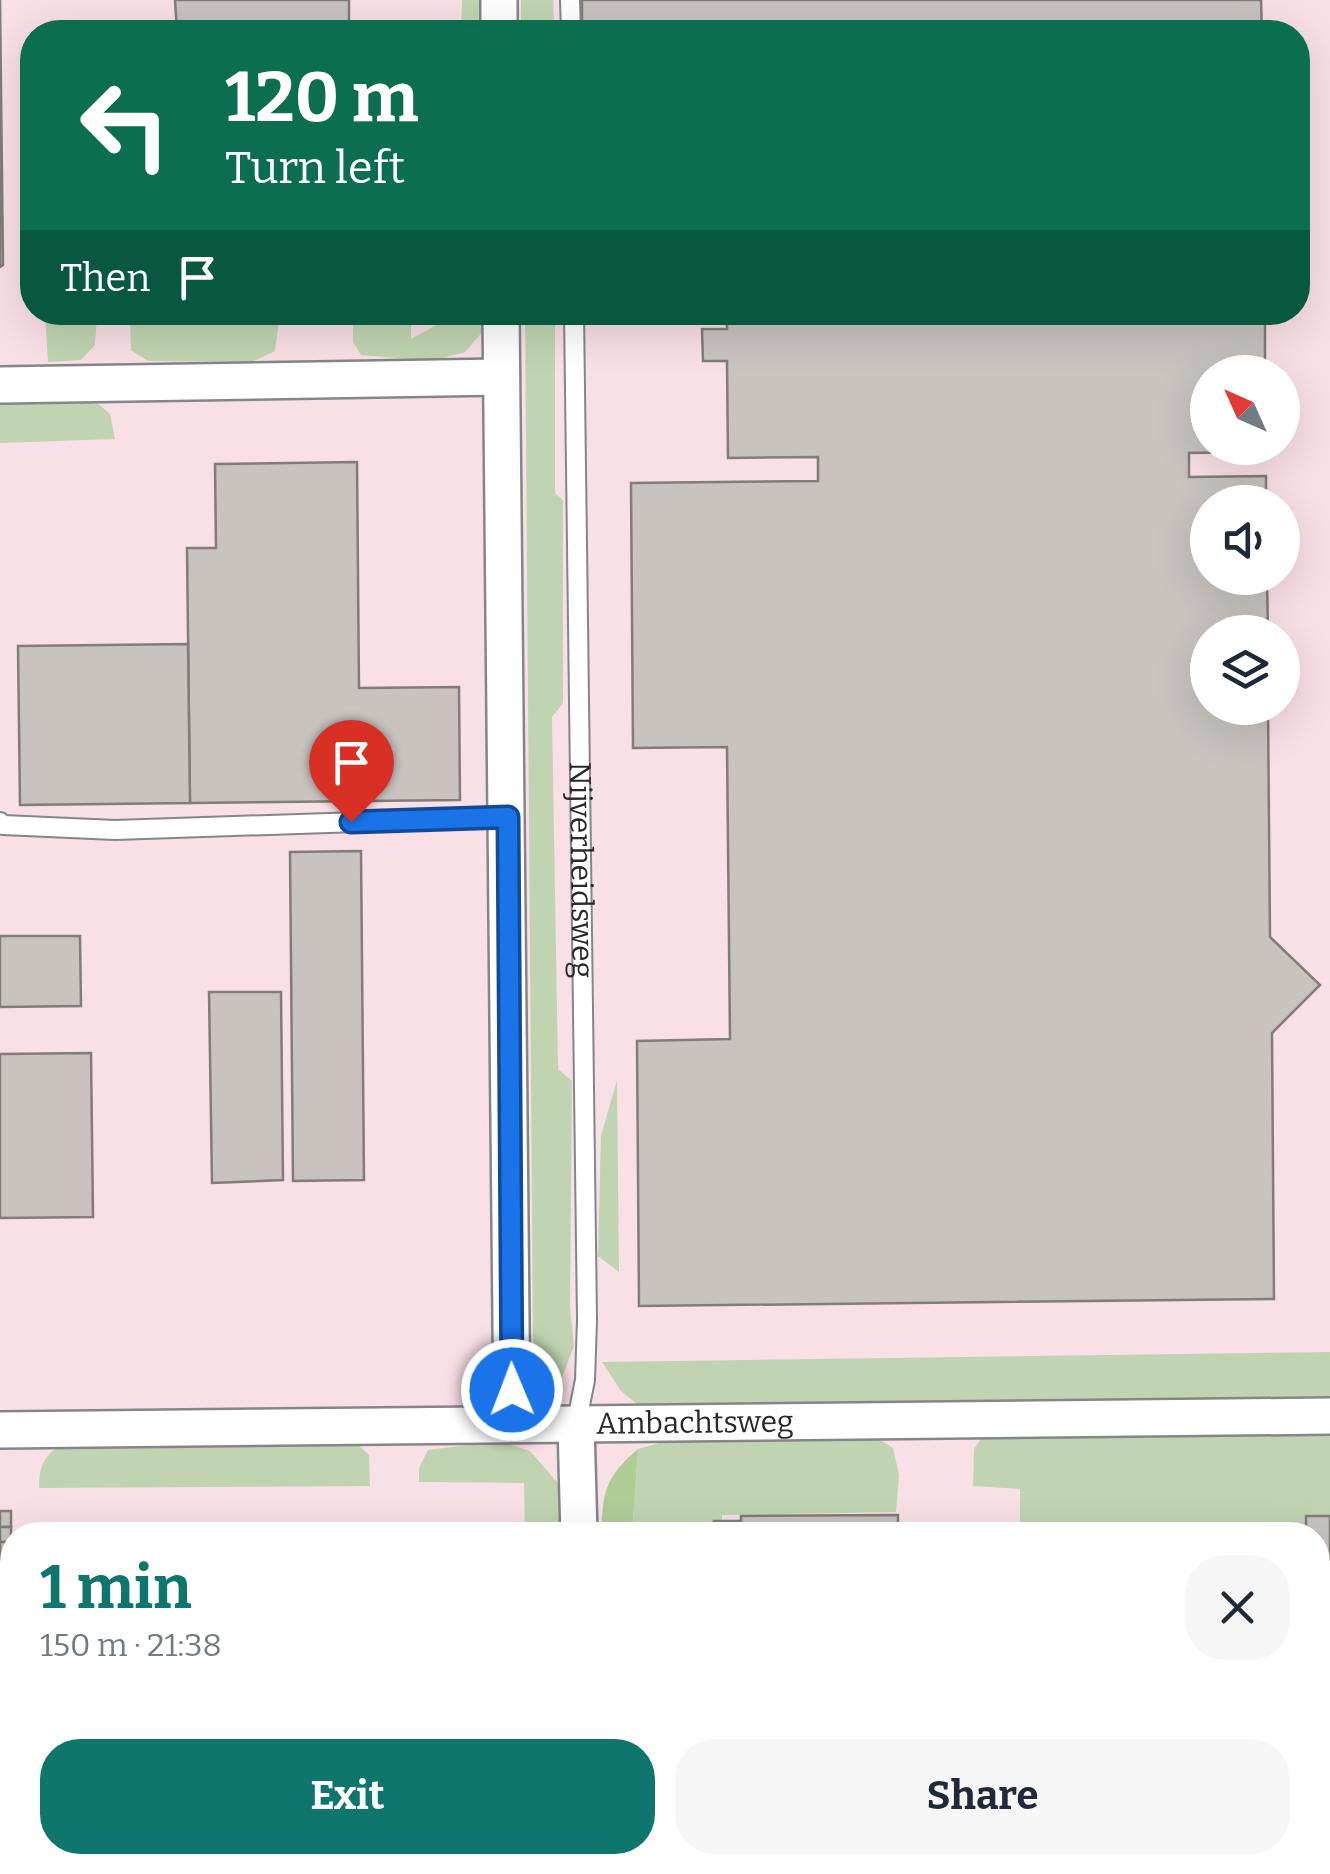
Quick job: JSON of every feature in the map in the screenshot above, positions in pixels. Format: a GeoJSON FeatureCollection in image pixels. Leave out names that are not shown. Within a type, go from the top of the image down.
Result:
{"type":"FeatureCollection","features":[{"type":"Feature","properties":{"kind":"street"},"geometry":{"type":"LineString","coordinates":[[500,325],[512,1423]]}},
{"type":"Feature","properties":{"kind":"street"},"geometry":{"type":"LineString","coordinates":[[0,385],[501,377]]}},
{"type":"Feature","properties":{"kind":"street","name":"Ambachtsweg"},"geometry":{"type":"LineString","coordinates":[[0,1430],[1330,1416]]}},
{"type":"Feature","properties":{"kind":"street"},"geometry":{"type":"LineString","coordinates":[[576,1425],[579,1522]]}},
{"type":"Feature","properties":{"kind":"lane","name":"Nijverheidsweg"},"geometry":{"type":"LineString","coordinates":[[574,325],[587,1320],[586,1380],[576,1425]]}},
{"type":"Feature","properties":{"kind":"lane"},"geometry":{"type":"LineString","coordinates":[[0,822],[115,830],[508,817]]}},
{"type":"Feature","properties":{"kind":"shaded area"},"geometry":{"type":"Polygon","coordinates":[[[0,0],[1330,0],[1330,1522],[0,1522],[0,0]]]}},
{"type":"Feature","properties":{"kind":"green space"},"geometry":{"type":"Polygon","coordinates":[[[462,0],[486,0],[486,20],[461,20],[462,0]]]}},
{"type":"Feature","properties":{"kind":"green space"},"geometry":{"type":"Polygon","coordinates":[[[521,0],[553,0],[554,20],[521,20],[521,0]]]}},
{"type":"Feature","properties":{"kind":"green space"},"geometry":{"type":"Polygon","coordinates":[[[46,325],[96,325],[95,345],[81,360],[48,362],[46,325]]]}},
{"type":"Feature","properties":{"kind":"green space"},"geometry":{"type":"Polygon","coordinates":[[[130,325],[278,325],[275,351],[252,362],[148,361],[131,350],[130,325]]]}},
{"type":"Feature","properties":{"kind":"green space"},"geometry":{"type":"Polygon","coordinates":[[[353,325],[411,325],[411,339],[436,325],[485,325],[465,352],[431,361],[361,355],[353,342],[353,325]]]}},
{"type":"Feature","properties":{"kind":"green space"},"geometry":{"type":"Polygon","coordinates":[[[525,325],[555,325],[555,493],[563,500],[563,703],[552,717],[558,1069],[572,1081],[570,1307],[574,1346],[559,1385],[536,1360],[525,325]]]}},
{"type":"Feature","properties":{"kind":"green space"},"geometry":{"type":"Polygon","coordinates":[[[96,402],[110,414],[115,439],[0,443],[0,403],[96,402]]]}},
{"type":"Feature","properties":{"kind":"green space"},"geometry":{"type":"Polygon","coordinates":[[[617,1080],[619,1272],[598,1256],[601,1136],[617,1080]]]}},
{"type":"Feature","properties":{"kind":"green space"},"geometry":{"type":"Polygon","coordinates":[[[1330,1352],[1330,1398],[637,1404],[621,1391],[602,1362],[1330,1352]]]}},
{"type":"Feature","properties":{"kind":"green space"},"geometry":{"type":"Polygon","coordinates":[[[1330,1433],[1330,1522],[1020,1522],[1020,1489],[973,1486],[974,1449],[983,1436],[1330,1433]]]}},
{"type":"Feature","properties":{"kind":"green space"},"geometry":{"type":"Polygon","coordinates":[[[880,1440],[893,1448],[899,1475],[896,1512],[722,1515],[722,1522],[633,1522],[638,1449],[663,1442],[880,1440]]]}},
{"type":"Feature","properties":{"kind":"green space"},"geometry":{"type":"Polygon","coordinates":[[[499,1441],[530,1451],[557,1482],[563,1498],[563,1522],[525,1522],[524,1483],[419,1482],[419,1468],[428,1450],[499,1441]]]}},
{"type":"Feature","properties":{"kind":"green space"},"geometry":{"type":"Polygon","coordinates":[[[356,1443],[369,1455],[370,1486],[39,1488],[43,1463],[61,1445],[356,1443]]]}},
{"type":"Feature","properties":{"kind":"green space"},"geometry":{"type":"Polygon","coordinates":[[[638,1449],[633,1522],[602,1522],[607,1487],[638,1449]]]}},
{"type":"Feature","properties":{"kind":"building"},"geometry":{"type":"Polygon","coordinates":[[[0,0],[3,265],[0,267],[0,0]]]}},
{"type":"Feature","properties":{"kind":"building"},"geometry":{"type":"Polygon","coordinates":[[[175,0],[349,0],[349,20],[176,20],[175,0]]]}},
{"type":"Feature","properties":{"kind":"building"},"geometry":{"type":"Polygon","coordinates":[[[582,0],[1261,0],[1262,20],[582,20],[582,0]]]}},
{"type":"Feature","properties":{"kind":"building"},"geometry":{"type":"Polygon","coordinates":[[[727,325],[1265,325],[1265,355],[1190,355],[1189,477],[1266,476],[1266,485],[1190,485],[1190,595],[1267,595],[1268,615],[1190,615],[1190,725],[1268,725],[1270,937],[1320,985],[1272,1033],[1274,1299],[639,1306],[637,1041],[730,1039],[727,747],[633,748],[631,483],[818,481],[818,457],[728,458],[727,361],[703,361],[702,329],[727,329],[727,325]]]}},
{"type":"Feature","properties":{"kind":"building"},"geometry":{"type":"Polygon","coordinates":[[[357,462],[359,688],[459,687],[460,800],[190,803],[187,548],[216,548],[215,464],[357,462]]]}},
{"type":"Feature","properties":{"kind":"building"},"geometry":{"type":"Polygon","coordinates":[[[188,644],[190,803],[20,805],[18,646],[188,644]]]}},
{"type":"Feature","properties":{"kind":"building"},"geometry":{"type":"Polygon","coordinates":[[[361,851],[364,1180],[293,1181],[290,852],[361,851]]]}},
{"type":"Feature","properties":{"kind":"building"},"geometry":{"type":"Polygon","coordinates":[[[0,936],[80,936],[81,1006],[0,1007],[0,936]]]}},
{"type":"Feature","properties":{"kind":"building"},"geometry":{"type":"Polygon","coordinates":[[[209,992],[281,992],[283,1180],[212,1183],[209,992]]]}},
{"type":"Feature","properties":{"kind":"building"},"geometry":{"type":"Polygon","coordinates":[[[91,1053],[93,1217],[0,1218],[0,1054],[91,1053]]]}},
{"type":"Feature","properties":{"kind":"building"},"geometry":{"type":"Polygon","coordinates":[[[0,1511],[11,1511],[11,1522],[0,1522],[0,1511]]]}},
{"type":"Feature","properties":{"kind":"building"},"geometry":{"type":"Polygon","coordinates":[[[898,1515],[898,1522],[741,1522],[741,1516],[898,1515]]]}},
{"type":"Feature","properties":{"kind":"building"},"geometry":{"type":"Polygon","coordinates":[[[1306,1516],[1330,1516],[1330,1522],[1306,1522],[1306,1516]]]}},
{"type":"Feature","properties":{"kind":"route"},"geometry":{"type":"LineString","coordinates":[[351,822],[508,817],[512,1390]]}}]}
